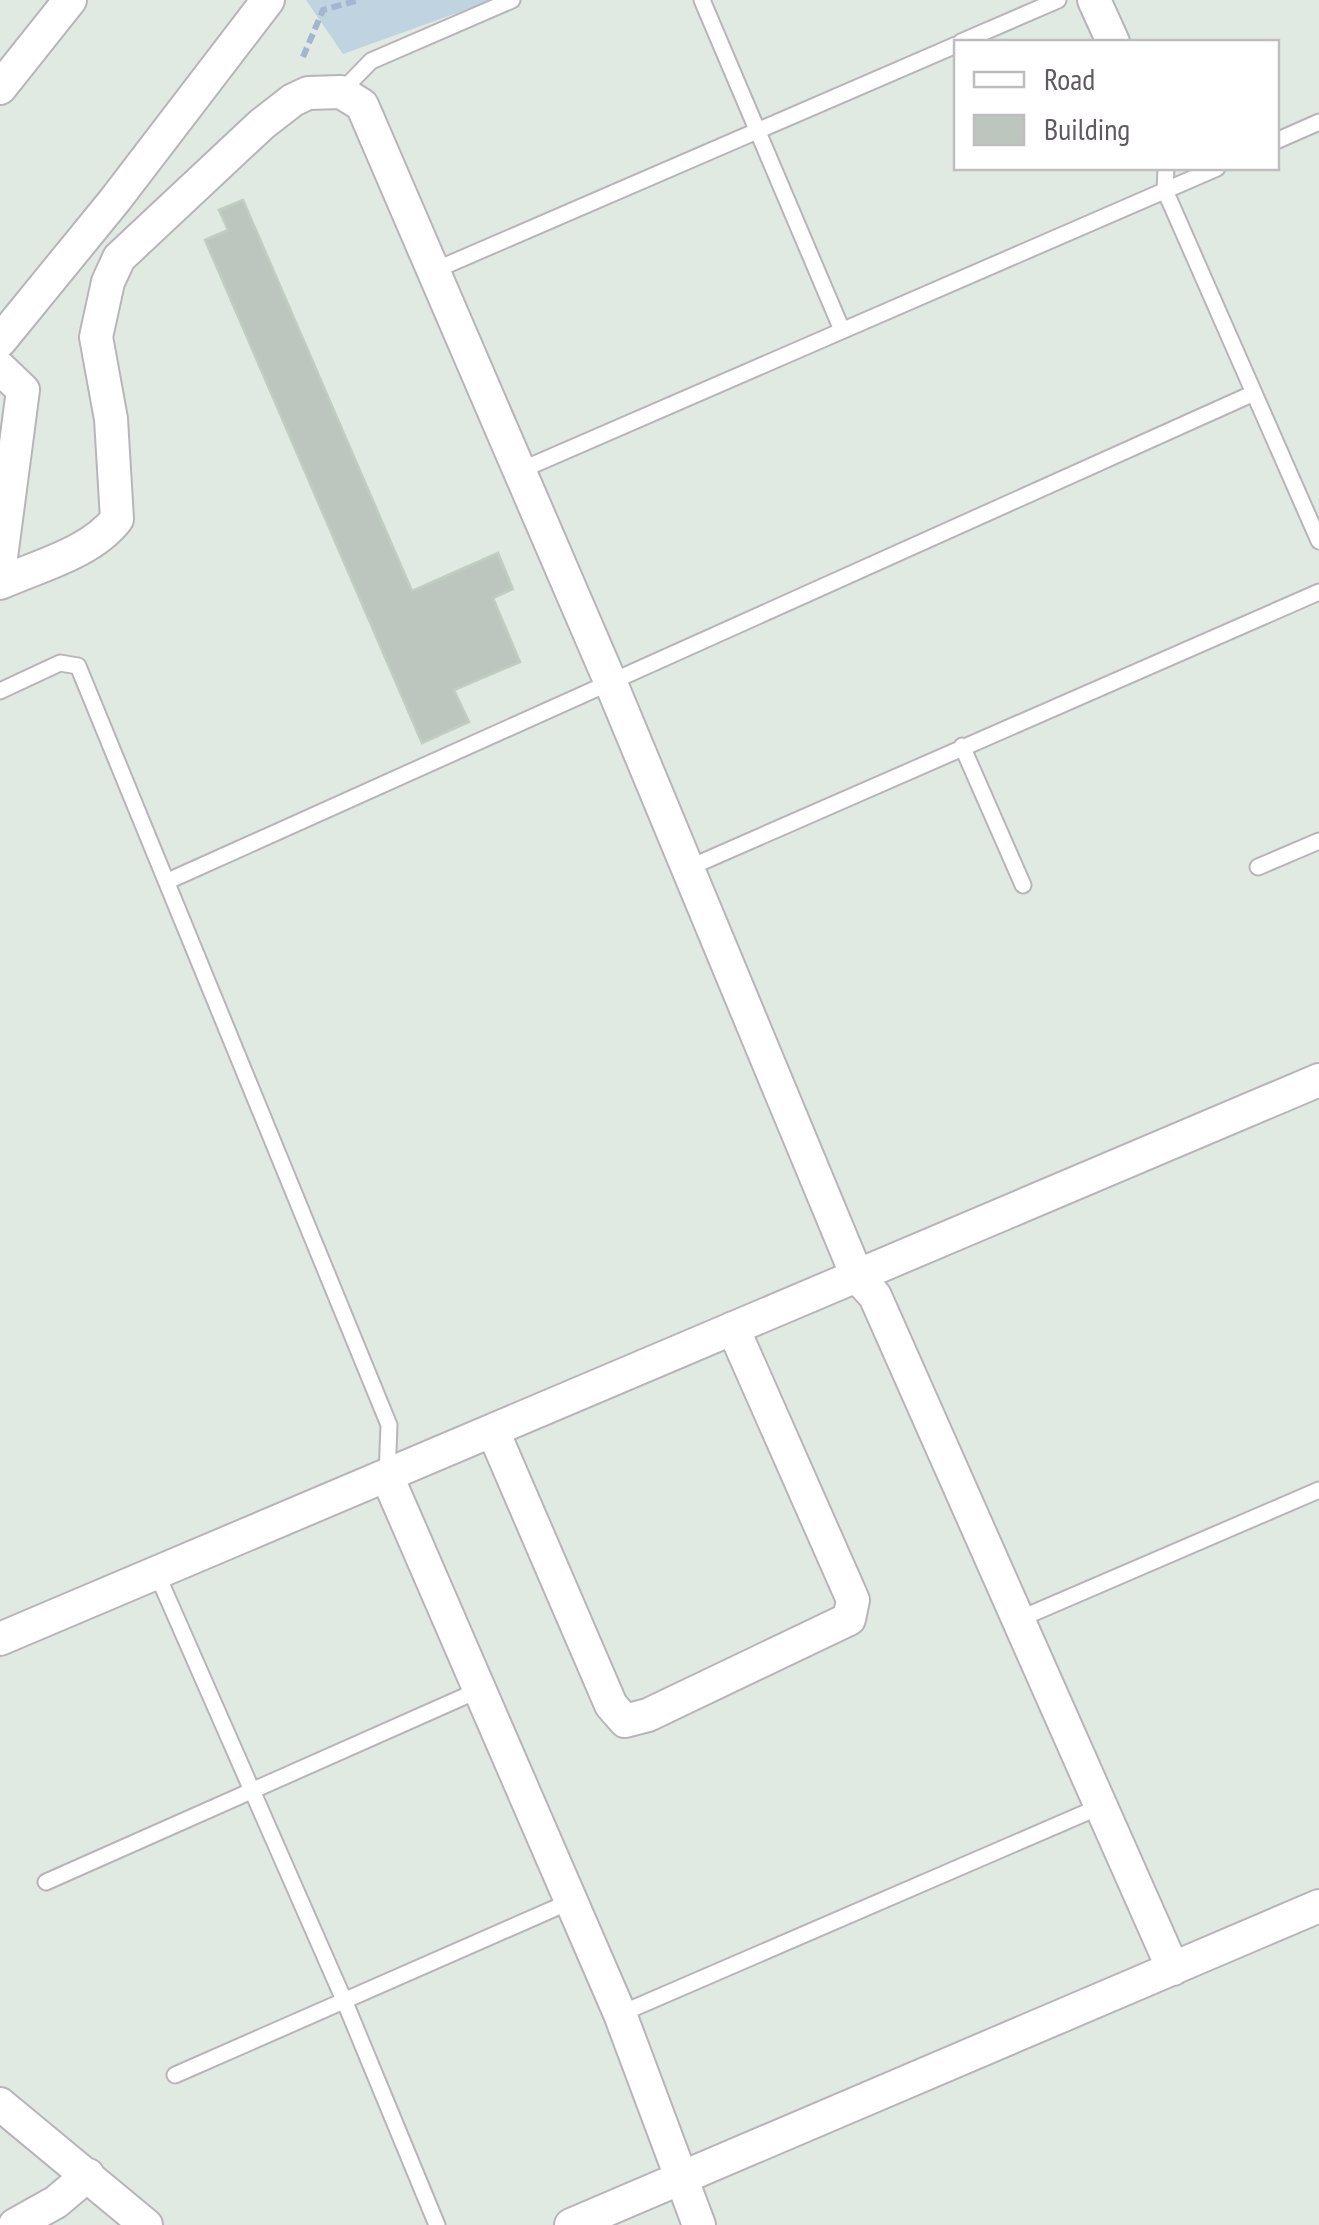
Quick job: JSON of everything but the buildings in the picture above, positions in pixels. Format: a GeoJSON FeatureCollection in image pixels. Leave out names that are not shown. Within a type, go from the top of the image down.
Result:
{"type":"FeatureCollection","features":[{"type":"Feature","properties":{"kind":"street"},"geometry":{"type":"LineString","coordinates":[[0,88],[70,0]]}},
{"type":"Feature","properties":{"kind":"street"},"geometry":{"type":"LineString","coordinates":[[0,341],[116,200],[268,0]]}},
{"type":"Feature","properties":{"kind":"street"},"geometry":{"type":"LineString","coordinates":[[1094,0],[1112,40]]}},
{"type":"Feature","properties":{"kind":"street"},"geometry":{"type":"LineString","coordinates":[[0,583],[91,544],[117,519],[112,419],[96,337],[108,282],[119,258],[262,124],[325,92],[362,105],[610,681],[857,1276],[875,1296],[1172,1969]]}},
{"type":"Feature","properties":{"kind":"street"},"geometry":{"type":"LineString","coordinates":[[0,368],[22,390],[0,565]]}},
{"type":"Feature","properties":{"kind":"street"},"geometry":{"type":"LineString","coordinates":[[0,1639],[1319,1080]]}},
{"type":"Feature","properties":{"kind":"street"},"geometry":{"type":"LineString","coordinates":[[492,1432],[610,1705],[625,1721],[648,1715],[849,1619],[852,1600],[733,1328]]}},
{"type":"Feature","properties":{"kind":"street"},"geometry":{"type":"LineString","coordinates":[[387,1476],[620,2014],[700,2225]]}},
{"type":"Feature","properties":{"kind":"street"},"geometry":{"type":"LineString","coordinates":[[571,2225],[1319,1906]]}},
{"type":"Feature","properties":{"kind":"street"},"geometry":{"type":"LineString","coordinates":[[0,2104],[146,2225]]}},
{"type":"Feature","properties":{"kind":"street"},"geometry":{"type":"LineString","coordinates":[[16,2225],[56,2202],[88,2176]]}},
{"type":"Feature","properties":{"kind":"lane"},"geometry":{"type":"LineString","coordinates":[[325,92],[371,61],[512,0]]}},
{"type":"Feature","properties":{"kind":"lane"},"geometry":{"type":"LineString","coordinates":[[702,0],[842,330]]}},
{"type":"Feature","properties":{"kind":"lane"},"geometry":{"type":"LineString","coordinates":[[968,40],[1058,0]]}},
{"type":"Feature","properties":{"kind":"lane"},"geometry":{"type":"LineString","coordinates":[[433,271],[954,46]]}},
{"type":"Feature","properties":{"kind":"lane"},"geometry":{"type":"LineString","coordinates":[[1279,140],[1319,122]]}},
{"type":"Feature","properties":{"kind":"lane"},"geometry":{"type":"LineString","coordinates":[[1166,170],[1165,191],[1319,541]]}},
{"type":"Feature","properties":{"kind":"lane"},"geometry":{"type":"LineString","coordinates":[[518,472],[1212,170]]}},
{"type":"Feature","properties":{"kind":"lane"},"geometry":{"type":"LineString","coordinates":[[168,881],[1254,393]]}},
{"type":"Feature","properties":{"kind":"lane"},"geometry":{"type":"LineString","coordinates":[[686,868],[1319,592]]}},
{"type":"Feature","properties":{"kind":"lane"},"geometry":{"type":"LineString","coordinates":[[0,691],[60,663],[78,666],[389,1425],[387,1476]]}},
{"type":"Feature","properties":{"kind":"lane"},"geometry":{"type":"LineString","coordinates":[[962,746],[1024,885]]}},
{"type":"Feature","properties":{"kind":"lane"},"geometry":{"type":"LineString","coordinates":[[1258,867],[1319,840]]}},
{"type":"Feature","properties":{"kind":"lane"},"geometry":{"type":"LineString","coordinates":[[1017,1620],[1319,1490]]}},
{"type":"Feature","properties":{"kind":"lane"},"geometry":{"type":"LineString","coordinates":[[158,1574],[344,2000],[437,2225]]}},
{"type":"Feature","properties":{"kind":"lane"},"geometry":{"type":"LineString","coordinates":[[46,1882],[479,1690]]}},
{"type":"Feature","properties":{"kind":"lane"},"geometry":{"type":"LineString","coordinates":[[620,2014],[1099,1807]]}},
{"type":"Feature","properties":{"kind":"lane"},"geometry":{"type":"LineString","coordinates":[[175,2075],[569,1902]]}},
{"type":"Feature","properties":{"kind":"path"},"geometry":{"type":"LineString","coordinates":[[325,92],[300,67],[323,10],[358,0]]}},
{"type":"Feature","properties":{"kind":"shaded area"},"geometry":{"type":"Polygon","coordinates":[[[306,0],[493,0],[343,54],[306,0]]]}}]}
